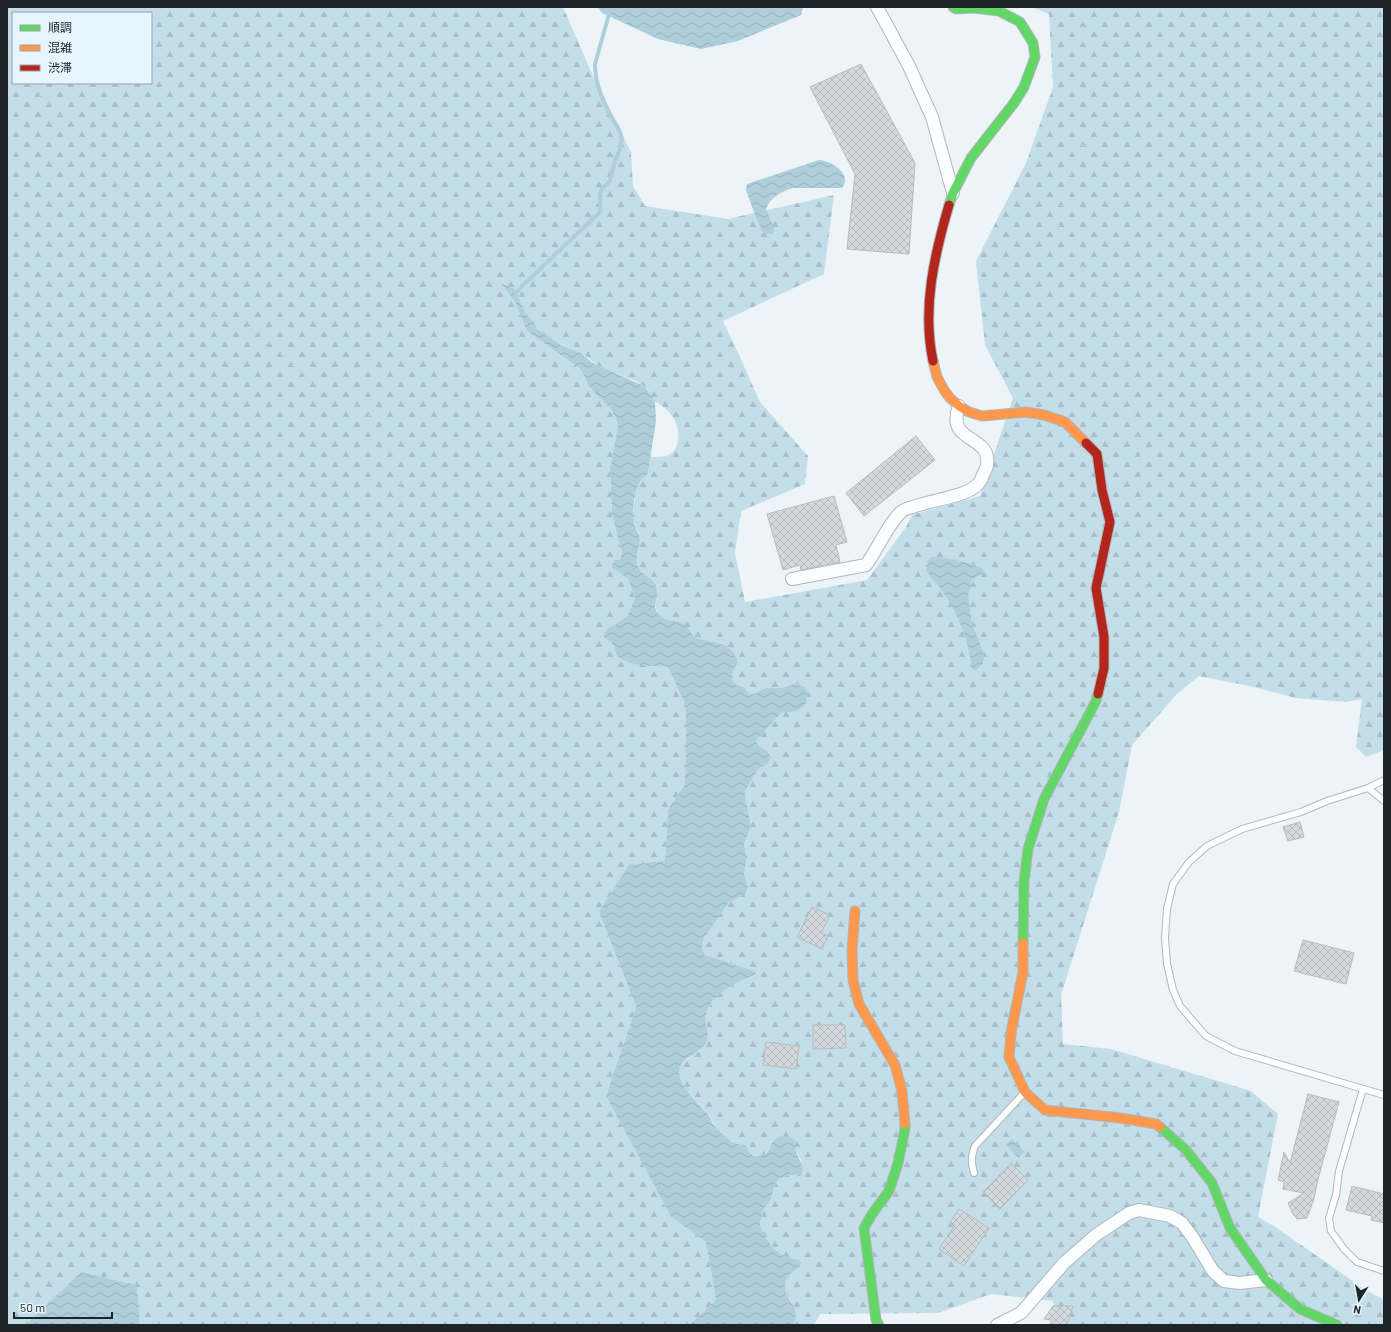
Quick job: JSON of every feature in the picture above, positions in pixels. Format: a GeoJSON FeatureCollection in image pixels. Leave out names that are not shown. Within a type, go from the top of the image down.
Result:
{"type":"FeatureCollection","features":[{"type":"Feature","properties":{"kind":"street"},"geometry":{"type":"LineString","coordinates":[[877,7],[910,66],[932,117],[953,193]]}},
{"type":"Feature","properties":{"kind":"street"},"geometry":{"type":"LineString","coordinates":[[953,7],[956,9],[974,8],[999,11],[1020,22],[1033,43],[1035,57],[1024,87],[1014,103],[971,158],[961,176],[953,193],[939,238],[929,298],[929,333],[937,377],[944,390],[959,406],[969,412],[982,416],[1026,412],[1044,415],[1065,422],[1097,454],[1102,490],[1110,522],[1096,588],[1104,637],[1104,668],[1096,701],[1044,799],[1028,849],[1024,882],[1023,972],[1011,1033],[1009,1057],[1025,1092],[1045,1110],[1120,1118],[1156,1124],[1186,1150],[1212,1183],[1230,1228],[1266,1280],[1300,1309],[1337,1325]]}},
{"type":"Feature","properties":{"kind":"street"},"geometry":{"type":"LineString","coordinates":[[792,578],[866,565],[890,525],[902,511],[924,503],[962,494],[979,484],[987,465],[986,454],[980,445],[963,434],[956,424],[956,415],[959,406]]}},
{"type":"Feature","properties":{"kind":"street"},"geometry":{"type":"LineString","coordinates":[[854,911],[852,951],[853,980],[859,1004],[895,1065],[902,1091],[905,1129],[898,1163],[889,1191],[872,1214],[864,1228],[876,1320],[879,1325]]}},
{"type":"Feature","properties":{"kind":"street"},"geometry":{"type":"LineString","coordinates":[[997,1325],[1021,1319],[1064,1263],[1096,1235],[1114,1222],[1129,1213],[1139,1210],[1170,1216],[1182,1223],[1213,1271],[1224,1281],[1240,1283],[1266,1280]]}},
{"type":"Feature","properties":{"kind":"lane"},"geometry":{"type":"LineString","coordinates":[[1384,780],[1368,788],[1327,801],[1301,812],[1242,829],[1207,846],[1189,862],[1173,884],[1167,909],[1165,938],[1167,964],[1173,990],[1180,1006],[1206,1036],[1235,1051],[1384,1095]]}},
{"type":"Feature","properties":{"kind":"lane"},"geometry":{"type":"LineString","coordinates":[[1368,788],[1384,801]]}},
{"type":"Feature","properties":{"kind":"lane"},"geometry":{"type":"LineString","coordinates":[[1363,1089],[1339,1171],[1336,1195],[1329,1218],[1331,1230],[1344,1249],[1357,1262],[1384,1271]]}},
{"type":"Feature","properties":{"kind":"lane"},"geometry":{"type":"LineString","coordinates":[[974,1173],[971,1163],[975,1146],[1025,1092]]}},
{"type":"Feature","properties":{"kind":"path"},"geometry":{"type":"LineString","coordinates":[[1079,7],[1090,82],[1092,112],[1086,138],[1072,170],[1060,213],[1059,232],[1083,269],[1106,314],[1120,352],[1129,384],[1140,446],[1143,526],[1148,589],[1167,633],[1214,644],[1344,652],[1360,650],[1374,644],[1384,634]]}},
{"type":"Feature","properties":{"kind":"path"},"geometry":{"type":"LineString","coordinates":[[30,84],[100,158],[147,237],[160,272],[173,291],[188,306],[201,312],[238,321],[259,334],[316,386],[329,394],[357,406],[364,411],[385,435],[401,483],[400,516],[382,574],[377,610],[391,814],[404,915],[416,925],[441,936],[452,945],[440,1031],[442,1059],[446,1078],[450,1131],[441,1178],[416,1213],[412,1230],[414,1259],[430,1325]]}},
{"type":"Feature","properties":{"kind":"path"},"geometry":{"type":"LineString","coordinates":[[7,1098],[16,1091],[50,1075],[133,1043],[170,1038],[265,1014],[297,1009],[444,1002]]}},
{"type":"Feature","properties":{"kind":"green space"},"geometry":{"type":"Polygon","coordinates":[[[7,7],[563,7],[597,85],[631,152],[633,186],[645,206],[728,219],[834,195],[824,274],[723,321],[760,402],[808,456],[805,484],[741,511],[735,553],[745,602],[867,580],[906,527],[912,515],[980,496],[1013,398],[985,345],[976,261],[1026,163],[1053,87],[1049,14],[1031,7],[1384,7],[1384,750],[1366,757],[1356,747],[1362,699],[1345,702],[1296,698],[1254,687],[1199,676],[1177,694],[1132,745],[1119,812],[1061,995],[1063,1044],[1111,1049],[1251,1091],[1278,1114],[1258,1217],[1274,1226],[1367,1291],[1384,1300],[1384,1325],[1055,1325],[1053,1301],[991,1294],[938,1313],[820,1314],[814,1325],[794,1325],[796,1313],[784,1284],[788,1275],[800,1265],[798,1260],[786,1257],[775,1250],[765,1237],[760,1225],[762,1211],[771,1200],[774,1187],[778,1180],[789,1174],[802,1162],[795,1149],[795,1145],[772,1143],[766,1154],[761,1156],[756,1156],[747,1152],[746,1147],[732,1141],[716,1127],[710,1116],[684,1087],[679,1074],[682,1064],[701,1050],[706,1043],[708,1037],[706,1019],[712,1002],[724,990],[756,974],[755,971],[705,955],[702,949],[704,938],[729,901],[746,894],[748,891],[744,878],[747,857],[744,845],[750,829],[750,820],[745,791],[759,768],[767,765],[771,757],[770,754],[756,741],[782,712],[795,711],[805,705],[805,687],[796,683],[781,688],[765,688],[756,693],[749,694],[744,687],[735,684],[732,680],[733,671],[738,662],[729,648],[719,643],[702,640],[695,637],[683,623],[668,620],[659,614],[655,604],[655,582],[638,569],[637,559],[640,539],[639,532],[635,527],[633,520],[636,489],[648,473],[650,457],[662,457],[669,455],[676,447],[679,435],[674,418],[666,409],[654,401],[647,389],[640,383],[601,367],[583,354],[560,344],[542,332],[528,317],[515,289],[502,283],[515,302],[527,331],[579,368],[588,384],[610,409],[616,419],[618,425],[610,468],[612,515],[622,553],[620,560],[613,569],[628,579],[635,598],[628,615],[615,625],[607,628],[614,645],[615,653],[646,666],[668,667],[686,706],[685,786],[668,809],[665,861],[599,912],[636,1007],[606,1096],[671,1217],[706,1242],[716,1300],[689,1325],[140,1325],[137,1285],[81,1272],[25,1325],[7,1325],[7,7]]]}},
{"type":"Feature","properties":{"kind":"water"},"geometry":{"type":"Polygon","coordinates":[[[597,7],[803,7],[801,15],[738,41],[701,49],[658,39],[602,13],[597,7]]]}},
{"type":"Feature","properties":{"kind":"water"},"geometry":{"type":"Polygon","coordinates":[[[819,160],[830,163],[840,169],[845,178],[845,183],[842,188],[793,188],[781,193],[773,198],[766,209],[774,228],[773,233],[764,233],[756,218],[746,190],[747,184],[819,160]]]}},
{"type":"Feature","properties":{"kind":"water"},"geometry":{"type":"Polygon","coordinates":[[[501,283],[515,289],[525,312],[538,329],[561,345],[581,353],[593,363],[644,386],[655,402],[656,421],[648,473],[638,485],[636,490],[633,519],[640,540],[637,564],[640,570],[655,583],[657,591],[655,603],[656,610],[666,619],[685,624],[697,638],[721,644],[730,649],[738,662],[733,671],[732,680],[735,684],[744,687],[749,694],[756,693],[765,688],[781,688],[796,683],[805,687],[807,694],[805,704],[799,710],[782,712],[756,741],[770,754],[771,757],[767,765],[759,768],[745,791],[750,820],[750,829],[744,845],[747,857],[744,875],[748,888],[746,894],[729,902],[704,938],[702,949],[705,955],[755,971],[756,974],[725,990],[713,1001],[706,1016],[708,1037],[705,1045],[685,1060],[680,1068],[679,1074],[688,1092],[707,1113],[713,1124],[733,1142],[745,1145],[751,1154],[758,1156],[766,1154],[774,1140],[783,1136],[795,1140],[796,1151],[803,1169],[802,1172],[800,1176],[789,1174],[778,1180],[774,1187],[771,1200],[762,1211],[760,1225],[765,1237],[775,1250],[786,1257],[799,1260],[801,1262],[787,1278],[785,1287],[786,1294],[796,1313],[794,1325],[689,1325],[716,1300],[706,1242],[671,1217],[606,1096],[636,1007],[599,912],[629,865],[665,861],[668,809],[685,785],[686,706],[668,667],[633,664],[626,661],[616,654],[614,645],[604,637],[607,628],[615,625],[628,615],[635,598],[628,579],[613,569],[612,565],[615,560],[620,560],[622,553],[612,515],[610,468],[618,425],[616,419],[610,409],[588,384],[579,368],[527,331],[515,302],[501,283]]]}},
{"type":"Feature","properties":{"kind":"water"},"geometry":{"type":"Polygon","coordinates":[[[931,557],[958,560],[983,569],[983,573],[971,581],[968,596],[972,624],[985,656],[982,665],[976,670],[972,669],[966,639],[954,610],[941,589],[926,570],[928,560],[931,557]]]}},
{"type":"Feature","properties":{"kind":"water"},"geometry":{"type":"Polygon","coordinates":[[[1012,1139],[1025,1152],[1018,1158],[1006,1144],[1012,1139]]]}},
{"type":"Feature","properties":{"kind":"water"},"geometry":{"type":"Polygon","coordinates":[[[81,1272],[137,1285],[140,1325],[25,1325],[81,1272]]]}},
{"type":"Feature","properties":{"kind":"building"},"geometry":{"type":"Polygon","coordinates":[[[861,64],[915,163],[909,254],[847,249],[855,174],[810,87],[861,64]]]}},
{"type":"Feature","properties":{"kind":"building"},"geometry":{"type":"Polygon","coordinates":[[[916,436],[935,460],[864,516],[846,493],[916,436]]]}},
{"type":"Feature","properties":{"kind":"building"},"geometry":{"type":"Polygon","coordinates":[[[834,496],[847,542],[836,545],[840,562],[801,570],[800,565],[783,570],[767,514],[834,496]]]}},
{"type":"Feature","properties":{"kind":"building"},"geometry":{"type":"Polygon","coordinates":[[[1300,822],[1304,837],[1288,841],[1283,827],[1300,822]]]}},
{"type":"Feature","properties":{"kind":"building"},"geometry":{"type":"Polygon","coordinates":[[[812,907],[830,915],[821,933],[828,936],[822,949],[797,937],[812,907]]]}},
{"type":"Feature","properties":{"kind":"building"},"geometry":{"type":"Polygon","coordinates":[[[1303,940],[1354,953],[1346,984],[1294,971],[1303,940]]]}},
{"type":"Feature","properties":{"kind":"building"},"geometry":{"type":"Polygon","coordinates":[[[813,1025],[845,1025],[846,1048],[813,1049],[813,1025]]]}},
{"type":"Feature","properties":{"kind":"building"},"geometry":{"type":"Polygon","coordinates":[[[766,1042],[799,1046],[796,1069],[763,1065],[766,1042]]]}},
{"type":"Feature","properties":{"kind":"building"},"geometry":{"type":"Polygon","coordinates":[[[1308,1094],[1339,1102],[1314,1199],[1307,1218],[1297,1219],[1288,1203],[1304,1193],[1283,1189],[1284,1182],[1278,1180],[1284,1152],[1290,1163],[1308,1094]]]}},
{"type":"Feature","properties":{"kind":"building"},"geometry":{"type":"Polygon","coordinates":[[[1011,1163],[1028,1180],[1000,1209],[983,1192],[1011,1163]]]}},
{"type":"Feature","properties":{"kind":"building"},"geometry":{"type":"Polygon","coordinates":[[[1352,1186],[1384,1194],[1384,1223],[1371,1220],[1372,1216],[1346,1210],[1352,1186]]]}},
{"type":"Feature","properties":{"kind":"building"},"geometry":{"type":"Polygon","coordinates":[[[959,1209],[989,1228],[964,1266],[939,1249],[955,1225],[950,1222],[959,1209]]]}},
{"type":"Feature","properties":{"kind":"building"},"geometry":{"type":"Polygon","coordinates":[[[1053,1306],[1073,1306],[1066,1325],[1050,1325],[1051,1320],[1044,1319],[1053,1306]]]}},
{"type":"Feature","properties":{"kind":"waterway"},"geometry":{"type":"LineString","coordinates":[[516,298],[516,294],[520,288],[600,212],[600,193],[602,188],[610,180],[621,142],[621,135],[602,97],[595,71],[595,64],[611,7]]}},
{"type":"Feature","properties":{"kind":"traffic: fast"},"geometry":{"type":"LineString","coordinates":[[949,205],[953,193],[971,158],[1014,103],[1024,87],[1035,57],[1033,43],[1020,22],[999,11],[974,8],[956,9],[953,7]]}},
{"type":"Feature","properties":{"kind":"traffic: fast"},"geometry":{"type":"LineString","coordinates":[[1023,943],[1024,882],[1028,849],[1044,799],[1096,701],[1098,694]]}},
{"type":"Feature","properties":{"kind":"traffic: fast"},"geometry":{"type":"LineString","coordinates":[[879,1325],[876,1320],[864,1228],[872,1214],[889,1191],[898,1163],[905,1124]]}},
{"type":"Feature","properties":{"kind":"traffic: fast"},"geometry":{"type":"LineString","coordinates":[[1160,1127],[1186,1150],[1212,1183],[1230,1228],[1266,1280],[1300,1309],[1337,1325]]}},
{"type":"Feature","properties":{"kind":"traffic: slow"},"geometry":{"type":"LineString","coordinates":[[933,361],[937,377],[944,390],[959,406],[969,412],[982,416],[1026,412],[1044,415],[1065,422],[1086,443]]}},
{"type":"Feature","properties":{"kind":"traffic: slow"},"geometry":{"type":"LineString","coordinates":[[855,911],[852,951],[853,980],[859,1004],[895,1065],[902,1091],[905,1124]]}},
{"type":"Feature","properties":{"kind":"traffic: slow"},"geometry":{"type":"LineString","coordinates":[[1023,943],[1023,972],[1011,1033],[1009,1057],[1025,1092],[1045,1110],[1120,1118],[1156,1124],[1160,1127]]}},
{"type":"Feature","properties":{"kind":"traffic: jam"},"geometry":{"type":"LineString","coordinates":[[933,361],[930,341],[929,302],[934,263],[949,205]]}},
{"type":"Feature","properties":{"kind":"traffic: jam"},"geometry":{"type":"LineString","coordinates":[[1086,443],[1097,454],[1102,490],[1110,522],[1096,588],[1104,637],[1104,668],[1098,694]]}}]}
